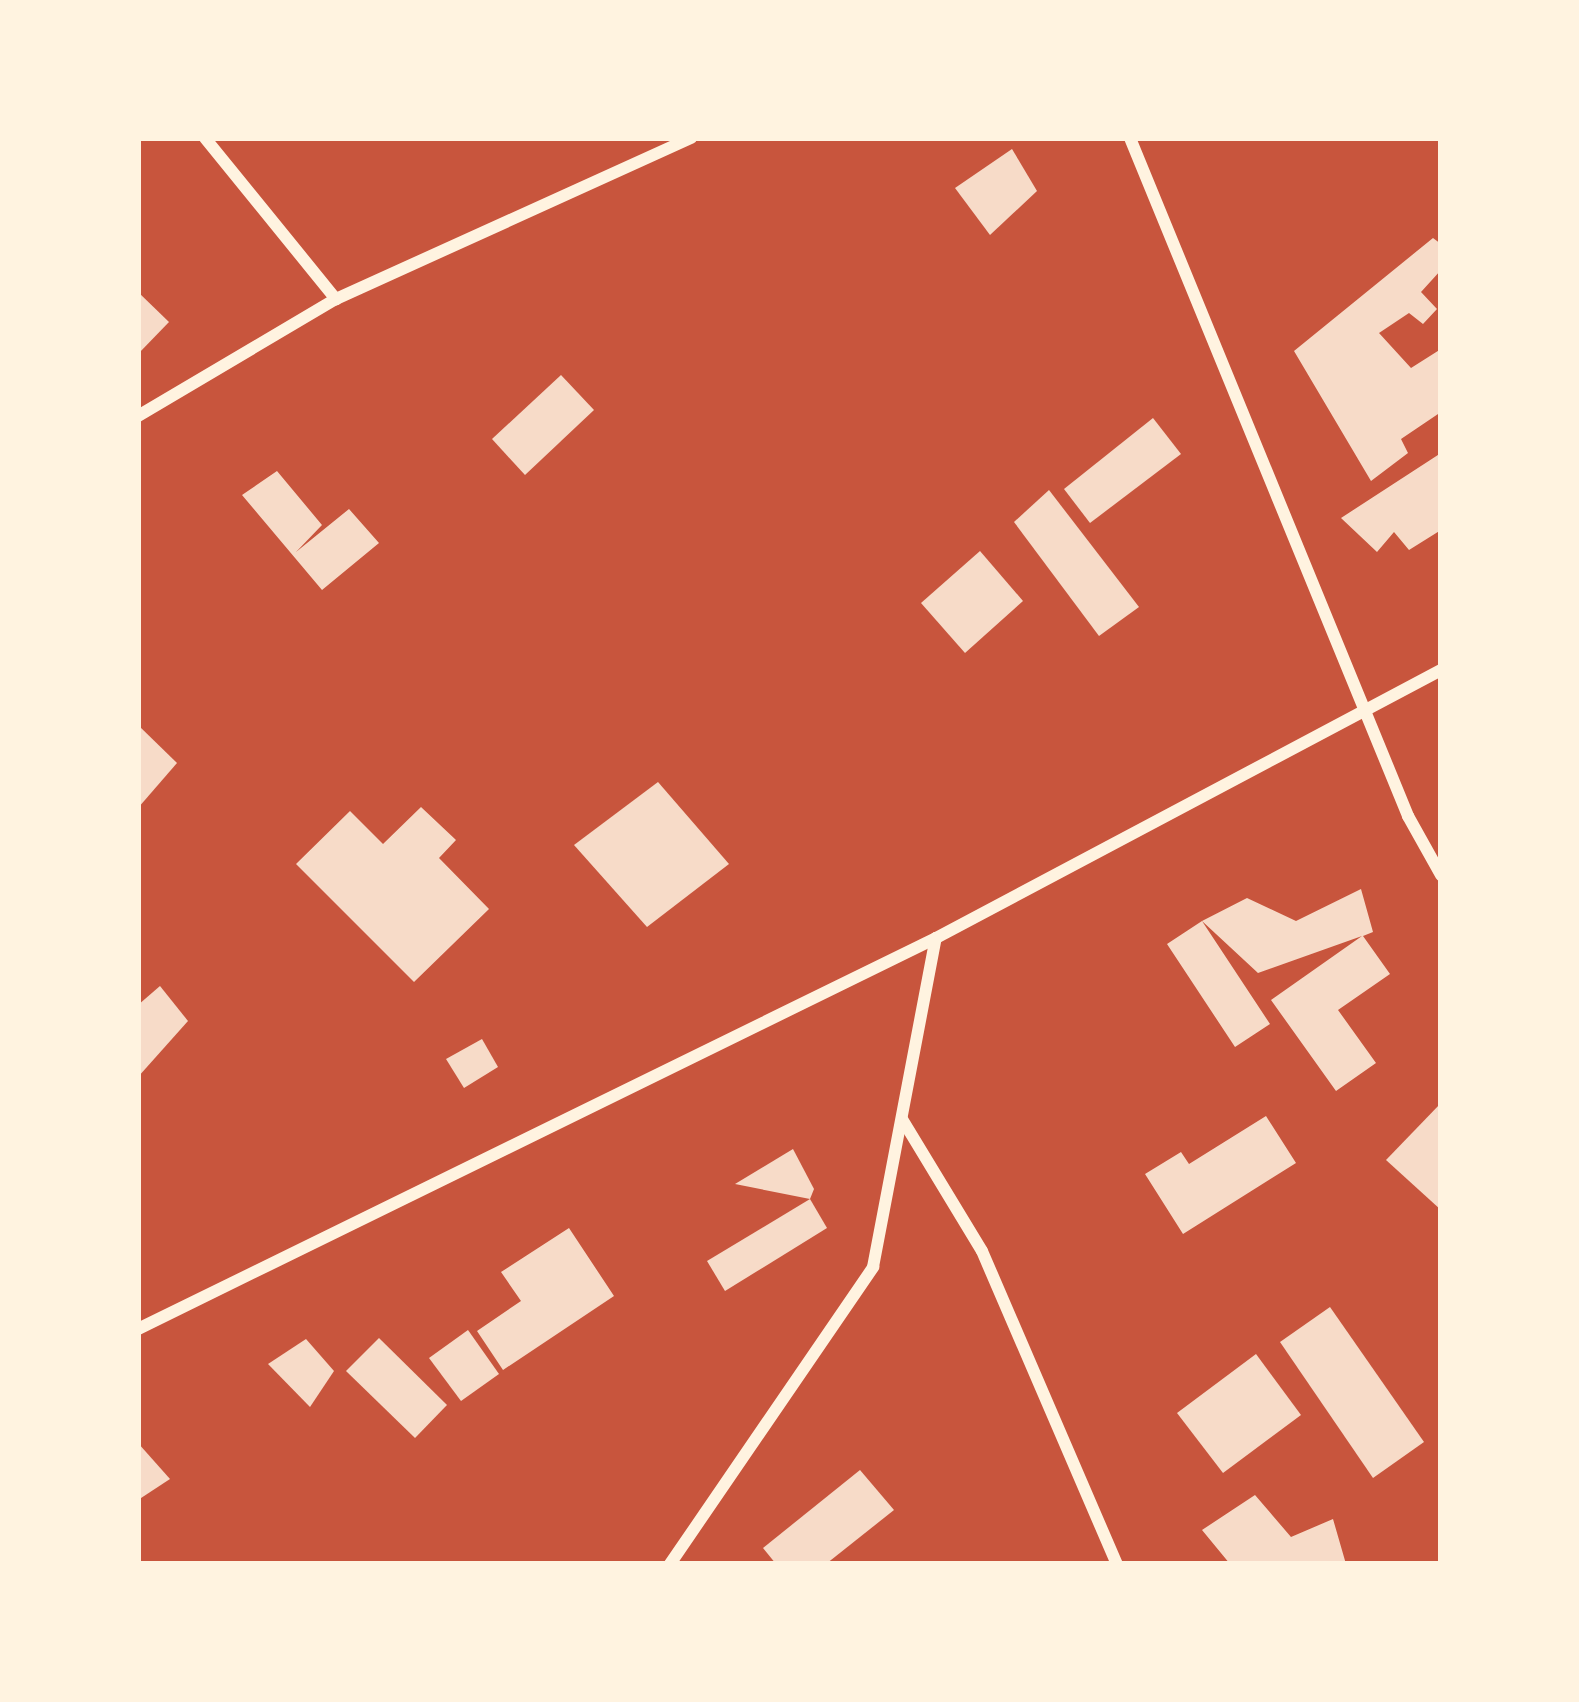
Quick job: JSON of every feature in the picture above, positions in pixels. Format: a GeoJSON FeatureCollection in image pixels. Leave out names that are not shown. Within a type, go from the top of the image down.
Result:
{"type":"FeatureCollection","features":[{"type":"Feature","properties":{"kind":"street"},"geometry":{"type":"LineString","coordinates":[[205,138],[336,299]]}},
{"type":"Feature","properties":{"kind":"street"},"geometry":{"type":"LineString","coordinates":[[138,416],[336,299],[691,138]]}},
{"type":"Feature","properties":{"kind":"street"},"geometry":{"type":"LineString","coordinates":[[1130,138],[1408,816],[1441,875]]}},
{"type":"Feature","properties":{"kind":"street"},"geometry":{"type":"LineString","coordinates":[[138,1329],[936,938],[1441,670]]}},
{"type":"Feature","properties":{"kind":"street"},"geometry":{"type":"LineString","coordinates":[[670,1564],[873,1267],[936,938]]}},
{"type":"Feature","properties":{"kind":"street"},"geometry":{"type":"LineString","coordinates":[[902,1119],[982,1251],[1117,1564]]}},
{"type":"Feature","properties":{"kind":"building"},"geometry":{"type":"Polygon","coordinates":[[[1012,149],[1037,191],[990,235],[955,188],[1012,149]]]}},
{"type":"Feature","properties":{"kind":"building"},"geometry":{"type":"Polygon","coordinates":[[[1433,238],[1441,244],[1441,270],[1421,292],[1437,309],[1423,324],[1409,313],[1379,333],[1411,368],[1441,349],[1441,412],[1401,439],[1408,453],[1371,481],[1294,351],[1433,238]]]}},
{"type":"Feature","properties":{"kind":"building"},"geometry":{"type":"Polygon","coordinates":[[[138,292],[169,322],[138,354],[138,292]]]}},
{"type":"Feature","properties":{"kind":"building"},"geometry":{"type":"Polygon","coordinates":[[[561,375],[594,410],[525,475],[492,439],[561,375]]]}},
{"type":"Feature","properties":{"kind":"building"},"geometry":{"type":"Polygon","coordinates":[[[1153,418],[1181,454],[1090,523],[1064,489],[1153,418]]]}},
{"type":"Feature","properties":{"kind":"building"},"geometry":{"type":"Polygon","coordinates":[[[1441,453],[1441,530],[1409,550],[1394,532],[1377,552],[1341,518],[1441,453]]]}},
{"type":"Feature","properties":{"kind":"building"},"geometry":{"type":"Polygon","coordinates":[[[277,471],[322,525],[296,552],[349,509],[379,543],[322,590],[242,495],[277,471]]]}},
{"type":"Feature","properties":{"kind":"building"},"geometry":{"type":"Polygon","coordinates":[[[1049,490],[1139,607],[1099,636],[1014,522],[1049,490]]]}},
{"type":"Feature","properties":{"kind":"building"},"geometry":{"type":"Polygon","coordinates":[[[980,551],[1023,601],[965,653],[921,603],[980,551]]]}},
{"type":"Feature","properties":{"kind":"building"},"geometry":{"type":"Polygon","coordinates":[[[138,725],[177,763],[138,808],[138,725]]]}},
{"type":"Feature","properties":{"kind":"building"},"geometry":{"type":"Polygon","coordinates":[[[658,782],[729,864],[647,927],[574,845],[658,782]]]}},
{"type":"Feature","properties":{"kind":"building"},"geometry":{"type":"Polygon","coordinates":[[[421,807],[456,840],[439,858],[489,909],[414,982],[296,864],[350,811],[383,844],[421,807]]]}},
{"type":"Feature","properties":{"kind":"building"},"geometry":{"type":"Polygon","coordinates":[[[1361,889],[1373,932],[1363,936],[1390,974],[1338,1010],[1376,1063],[1336,1091],[1271,1000],[1362,936],[1258,973],[1202,921],[1247,898],[1296,921],[1361,889]]]}},
{"type":"Feature","properties":{"kind":"building"},"geometry":{"type":"Polygon","coordinates":[[[1202,921],[1270,1024],[1235,1047],[1167,944],[1202,921]]]}},
{"type":"Feature","properties":{"kind":"building"},"geometry":{"type":"Polygon","coordinates":[[[160,986],[188,1021],[138,1077],[138,1005],[160,986]]]}},
{"type":"Feature","properties":{"kind":"building"},"geometry":{"type":"Polygon","coordinates":[[[482,1039],[498,1067],[464,1088],[446,1059],[482,1039]]]}},
{"type":"Feature","properties":{"kind":"building"},"geometry":{"type":"Polygon","coordinates":[[[1441,1103],[1441,1210],[1386,1160],[1441,1103]]]}},
{"type":"Feature","properties":{"kind":"building"},"geometry":{"type":"Polygon","coordinates":[[[1266,1116],[1296,1163],[1183,1234],[1145,1174],[1181,1152],[1189,1164],[1266,1116]]]}},
{"type":"Feature","properties":{"kind":"building"},"geometry":{"type":"Polygon","coordinates":[[[793,1149],[814,1189],[810,1199],[735,1184],[793,1149]]]}},
{"type":"Feature","properties":{"kind":"building"},"geometry":{"type":"Polygon","coordinates":[[[810,1199],[827,1228],[725,1291],[707,1261],[810,1199]]]}},
{"type":"Feature","properties":{"kind":"building"},"geometry":{"type":"Polygon","coordinates":[[[569,1228],[614,1296],[503,1370],[477,1331],[521,1301],[501,1272],[569,1228]]]}},
{"type":"Feature","properties":{"kind":"building"},"geometry":{"type":"Polygon","coordinates":[[[1330,1307],[1424,1442],[1373,1478],[1280,1342],[1330,1307]]]}},
{"type":"Feature","properties":{"kind":"building"},"geometry":{"type":"Polygon","coordinates":[[[468,1330],[499,1374],[461,1401],[429,1358],[468,1330]]]}},
{"type":"Feature","properties":{"kind":"building"},"geometry":{"type":"Polygon","coordinates":[[[379,1338],[447,1405],[415,1438],[346,1371],[379,1338]]]}},
{"type":"Feature","properties":{"kind":"building"},"geometry":{"type":"Polygon","coordinates":[[[306,1339],[334,1371],[310,1407],[268,1364],[306,1339]]]}},
{"type":"Feature","properties":{"kind":"building"},"geometry":{"type":"Polygon","coordinates":[[[1256,1354],[1301,1415],[1223,1473],[1177,1413],[1256,1354]]]}},
{"type":"Feature","properties":{"kind":"building"},"geometry":{"type":"Polygon","coordinates":[[[138,1443],[170,1479],[138,1500],[138,1443]]]}},
{"type":"Feature","properties":{"kind":"building"},"geometry":{"type":"Polygon","coordinates":[[[860,1470],[894,1510],[826,1564],[776,1564],[763,1548],[860,1470]]]}},
{"type":"Feature","properties":{"kind":"building"},"geometry":{"type":"Polygon","coordinates":[[[1255,1495],[1291,1537],[1333,1519],[1346,1564],[1230,1564],[1202,1530],[1255,1495]]]}}]}
